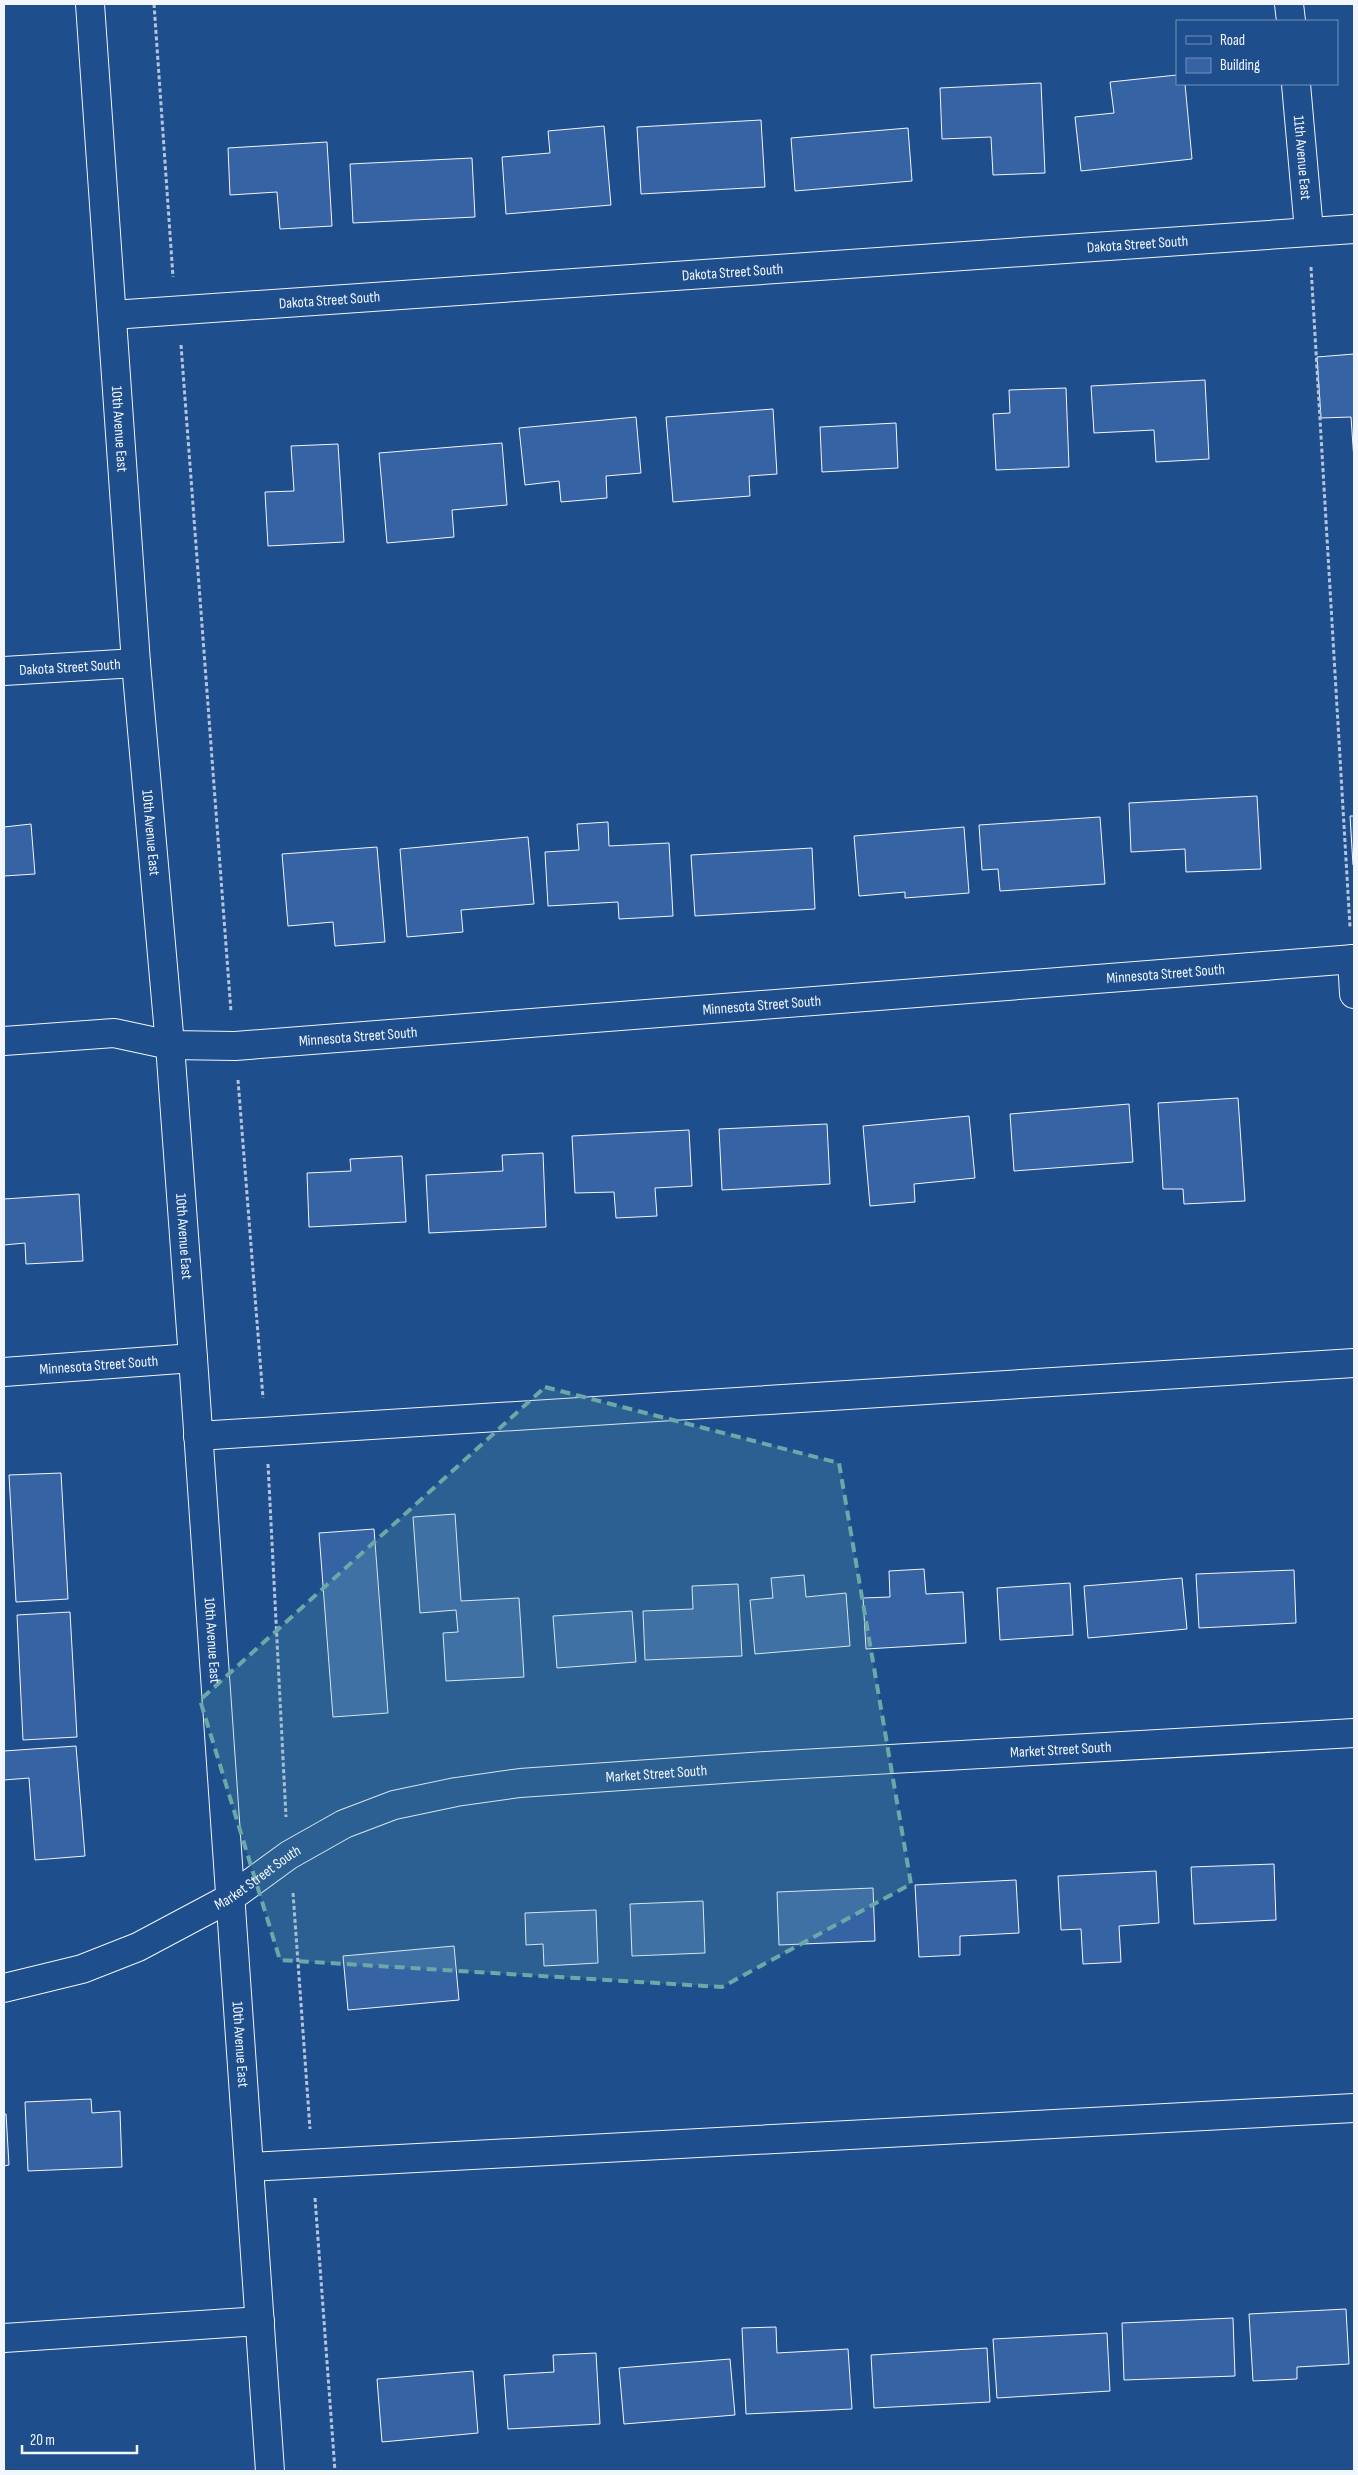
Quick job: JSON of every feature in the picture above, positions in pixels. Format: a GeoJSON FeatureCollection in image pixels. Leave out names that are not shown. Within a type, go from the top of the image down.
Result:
{"type":"FeatureCollection","features":[{"type":"Feature","properties":{"kind":"street","name":"10th Avenue East"},"geometry":{"type":"LineString","coordinates":[[90,4],[136,663],[170,1045],[193,1358],[270,2471]]}},
{"type":"Feature","properties":{"kind":"street"},"geometry":{"type":"LineString","coordinates":[[1289,4],[1291,20]]}},
{"type":"Feature","properties":{"kind":"street","name":"11th Avenue East"},"geometry":{"type":"LineString","coordinates":[[1296,85],[1309,231]]}},
{"type":"Feature","properties":{"kind":"street","name":"Dakota Street South"},"geometry":{"type":"LineString","coordinates":[[112,315],[1309,231],[1354,230]]}},
{"type":"Feature","properties":{"kind":"street","name":"Dakota Street South"},"geometry":{"type":"LineString","coordinates":[[4,671],[136,663]]}},
{"type":"Feature","properties":{"kind":"street"},"geometry":{"type":"LineString","coordinates":[[1353,959],[1354,994]]}},
{"type":"Feature","properties":{"kind":"street","name":"Minnesota Street South"},"geometry":{"type":"LineString","coordinates":[[4,1041],[114,1033],[170,1045],[235,1046],[1353,959]]}},
{"type":"Feature","properties":{"kind":"street","name":"Minnesota Street South"},"geometry":{"type":"LineString","coordinates":[[4,1372],[193,1358]]}},
{"type":"Feature","properties":{"kind":"street"},"geometry":{"type":"LineString","coordinates":[[198,1436],[1354,1363]]}},
{"type":"Feature","properties":{"kind":"street","name":"Market Street South"},"geometry":{"type":"LineString","coordinates":[[4,1988],[82,1969],[138,1947],[230,1898],[289,1854],[344,1824],[394,1805],[456,1792],[520,1783],[766,1766],[1354,1733]]}},
{"type":"Feature","properties":{"kind":"street"},"geometry":{"type":"LineString","coordinates":[[249,2167],[1354,2108]]}},
{"type":"Feature","properties":{"kind":"street"},"geometry":{"type":"LineString","coordinates":[[4,2338],[260,2321]]}},
{"type":"Feature","properties":{"kind":"path"},"geometry":{"type":"LineString","coordinates":[[154,4],[173,279],[179,310],[266,1432],[282,1778],[335,2471]]}},
{"type":"Feature","properties":{"kind":"path"},"geometry":{"type":"LineString","coordinates":[[1309,231],[1353,959]]}},
{"type":"Feature","properties":{"kind":"highlighted area"},"geometry":{"type":"Polygon","coordinates":[[[545,1387],[839,1463],[911,1884],[722,1987],[280,1960],[200,1700],[545,1387]]]}},
{"type":"Feature","properties":{"kind":"building"},"geometry":{"type":"Polygon","coordinates":[[[1176,75],[1176,85],[1185,85],[1192,159],[1081,171],[1075,117],[1114,113],[1110,82],[1176,75]]]}},
{"type":"Feature","properties":{"kind":"building"},"geometry":{"type":"Polygon","coordinates":[[[1041,83],[1045,173],[993,175],[991,137],[942,139],[940,88],[1041,83]]]}},
{"type":"Feature","properties":{"kind":"building"},"geometry":{"type":"Polygon","coordinates":[[[761,120],[765,187],[641,194],[637,127],[761,120]]]}},
{"type":"Feature","properties":{"kind":"building"},"geometry":{"type":"Polygon","coordinates":[[[604,126],[611,205],[506,214],[502,157],[550,153],[548,131],[604,126]]]}},
{"type":"Feature","properties":{"kind":"building"},"geometry":{"type":"Polygon","coordinates":[[[908,128],[912,181],[795,191],[791,138],[908,128]]]}},
{"type":"Feature","properties":{"kind":"building"},"geometry":{"type":"Polygon","coordinates":[[[327,142],[332,226],[280,229],[277,192],[230,195],[228,148],[327,142]]]}},
{"type":"Feature","properties":{"kind":"building"},"geometry":{"type":"Polygon","coordinates":[[[472,158],[475,217],[353,223],[350,164],[472,158]]]}},
{"type":"Feature","properties":{"kind":"building"},"geometry":{"type":"Polygon","coordinates":[[[1354,354],[1354,460],[1351,417],[1321,418],[1317,357],[1354,354]]]}},
{"type":"Feature","properties":{"kind":"building"},"geometry":{"type":"Polygon","coordinates":[[[1205,380],[1209,459],[1156,462],[1154,430],[1094,433],[1091,386],[1205,380]]]}},
{"type":"Feature","properties":{"kind":"building"},"geometry":{"type":"Polygon","coordinates":[[[1066,388],[1069,467],[996,470],[993,414],[1010,413],[1009,390],[1066,388]]]}},
{"type":"Feature","properties":{"kind":"building"},"geometry":{"type":"Polygon","coordinates":[[[773,409],[777,474],[749,476],[750,496],[673,502],[666,417],[773,409]]]}},
{"type":"Feature","properties":{"kind":"building"},"geometry":{"type":"Polygon","coordinates":[[[636,417],[641,473],[606,476],[607,498],[561,502],[559,481],[525,485],[519,428],[636,417]]]}},
{"type":"Feature","properties":{"kind":"building"},"geometry":{"type":"Polygon","coordinates":[[[896,423],[898,468],[822,472],[820,427],[896,423]]]}},
{"type":"Feature","properties":{"kind":"building"},"geometry":{"type":"Polygon","coordinates":[[[502,443],[507,505],[452,510],[454,537],[387,543],[379,453],[502,443]]]}},
{"type":"Feature","properties":{"kind":"building"},"geometry":{"type":"Polygon","coordinates":[[[338,444],[344,542],[268,546],[265,492],[294,491],[291,446],[338,444]]]}},
{"type":"Feature","properties":{"kind":"building"},"geometry":{"type":"Polygon","coordinates":[[[1257,796],[1261,869],[1186,872],[1185,849],[1131,852],[1129,803],[1257,796]]]}},
{"type":"Feature","properties":{"kind":"building"},"geometry":{"type":"Polygon","coordinates":[[[1350,816],[1354,816],[1354,865],[1353,865],[1350,816]]]}},
{"type":"Feature","properties":{"kind":"building"},"geometry":{"type":"Polygon","coordinates":[[[1100,817],[1105,884],[1000,891],[998,869],[982,870],[979,825],[1100,817]]]}},
{"type":"Feature","properties":{"kind":"building"},"geometry":{"type":"Polygon","coordinates":[[[608,822],[609,846],[669,843],[673,916],[619,919],[618,902],[548,906],[545,852],[579,850],[577,824],[608,822]]]}},
{"type":"Feature","properties":{"kind":"building"},"geometry":{"type":"Polygon","coordinates":[[[31,824],[35,874],[4,876],[4,827],[31,824]]]}},
{"type":"Feature","properties":{"kind":"building"},"geometry":{"type":"Polygon","coordinates":[[[964,827],[969,893],[905,898],[905,892],[859,896],[854,836],[964,827]]]}},
{"type":"Feature","properties":{"kind":"building"},"geometry":{"type":"Polygon","coordinates":[[[528,837],[534,904],[461,910],[463,932],[407,937],[400,849],[528,837]]]}},
{"type":"Feature","properties":{"kind":"building"},"geometry":{"type":"Polygon","coordinates":[[[377,847],[385,942],[335,946],[333,922],[288,926],[282,854],[377,847]]]}},
{"type":"Feature","properties":{"kind":"building"},"geometry":{"type":"Polygon","coordinates":[[[812,848],[815,909],[695,916],[691,855],[812,848]]]}},
{"type":"Feature","properties":{"kind":"building"},"geometry":{"type":"Polygon","coordinates":[[[1238,1098],[1245,1201],[1184,1204],[1183,1189],[1163,1189],[1158,1103],[1238,1098]]]}},
{"type":"Feature","properties":{"kind":"building"},"geometry":{"type":"Polygon","coordinates":[[[1129,1104],[1133,1162],[1014,1171],[1010,1114],[1129,1104]]]}},
{"type":"Feature","properties":{"kind":"building"},"geometry":{"type":"Polygon","coordinates":[[[969,1116],[975,1178],[914,1184],[915,1202],[870,1206],[863,1126],[969,1116]]]}},
{"type":"Feature","properties":{"kind":"building"},"geometry":{"type":"Polygon","coordinates":[[[827,1124],[830,1184],[722,1190],[719,1129],[827,1124]]]}},
{"type":"Feature","properties":{"kind":"building"},"geometry":{"type":"Polygon","coordinates":[[[689,1130],[692,1186],[655,1188],[657,1216],[616,1218],[614,1192],[575,1193],[572,1136],[689,1130]]]}},
{"type":"Feature","properties":{"kind":"building"},"geometry":{"type":"Polygon","coordinates":[[[543,1153],[546,1227],[429,1233],[426,1175],[503,1171],[502,1155],[543,1153]]]}},
{"type":"Feature","properties":{"kind":"building"},"geometry":{"type":"Polygon","coordinates":[[[402,1156],[406,1222],[309,1227],[307,1173],[351,1171],[350,1159],[402,1156]]]}},
{"type":"Feature","properties":{"kind":"building"},"geometry":{"type":"Polygon","coordinates":[[[79,1194],[83,1261],[26,1264],[25,1243],[4,1245],[4,1199],[79,1194]]]}},
{"type":"Feature","properties":{"kind":"building"},"geometry":{"type":"Polygon","coordinates":[[[61,1473],[68,1599],[16,1602],[9,1475],[61,1473]]]}},
{"type":"Feature","properties":{"kind":"building"},"geometry":{"type":"Polygon","coordinates":[[[455,1514],[461,1601],[519,1598],[524,1677],[446,1681],[443,1633],[458,1632],[456,1610],[420,1613],[413,1517],[455,1514]]]}},
{"type":"Feature","properties":{"kind":"building"},"geometry":{"type":"Polygon","coordinates":[[[374,1529],[388,1713],[333,1717],[319,1533],[374,1529]]]}},
{"type":"Feature","properties":{"kind":"building"},"geometry":{"type":"Polygon","coordinates":[[[924,1569],[926,1594],[963,1592],[966,1643],[866,1649],[863,1598],[890,1597],[889,1571],[924,1569]]]}},
{"type":"Feature","properties":{"kind":"building"},"geometry":{"type":"Polygon","coordinates":[[[1294,1570],[1296,1623],[1199,1628],[1196,1574],[1294,1570]]]}},
{"type":"Feature","properties":{"kind":"building"},"geometry":{"type":"Polygon","coordinates":[[[804,1575],[806,1597],[846,1593],[850,1646],[755,1654],[750,1600],[773,1598],[771,1578],[804,1575]]]}},
{"type":"Feature","properties":{"kind":"building"},"geometry":{"type":"Polygon","coordinates":[[[1182,1578],[1187,1629],[1088,1638],[1084,1586],[1182,1578]]]}},
{"type":"Feature","properties":{"kind":"building"},"geometry":{"type":"Polygon","coordinates":[[[1070,1583],[1073,1635],[1000,1640],[997,1588],[1070,1583]]]}},
{"type":"Feature","properties":{"kind":"building"},"geometry":{"type":"Polygon","coordinates":[[[738,1584],[742,1656],[645,1660],[643,1611],[693,1609],[692,1586],[738,1584]]]}},
{"type":"Feature","properties":{"kind":"building"},"geometry":{"type":"Polygon","coordinates":[[[632,1611],[636,1662],[557,1668],[553,1616],[632,1611]]]}},
{"type":"Feature","properties":{"kind":"building"},"geometry":{"type":"Polygon","coordinates":[[[70,1612],[77,1737],[23,1740],[17,1615],[70,1612]]]}},
{"type":"Feature","properties":{"kind":"building"},"geometry":{"type":"Polygon","coordinates":[[[76,1746],[85,1856],[35,1860],[29,1778],[4,1780],[4,1751],[76,1746]]]}},
{"type":"Feature","properties":{"kind":"building"},"geometry":{"type":"Polygon","coordinates":[[[1274,1864],[1276,1920],[1194,1924],[1191,1867],[1274,1864]]]}},
{"type":"Feature","properties":{"kind":"building"},"geometry":{"type":"Polygon","coordinates":[[[1156,1871],[1159,1923],[1119,1926],[1121,1962],[1083,1964],[1081,1929],[1061,1930],[1058,1876],[1156,1871]]]}},
{"type":"Feature","properties":{"kind":"building"},"geometry":{"type":"Polygon","coordinates":[[[1016,1880],[1019,1933],[960,1936],[960,1955],[919,1957],[915,1885],[1016,1880]]]}},
{"type":"Feature","properties":{"kind":"building"},"geometry":{"type":"Polygon","coordinates":[[[873,1888],[875,1941],[779,1945],[777,1892],[873,1888]]]}},
{"type":"Feature","properties":{"kind":"building"},"geometry":{"type":"Polygon","coordinates":[[[703,1901],[705,1953],[632,1956],[630,1904],[703,1901]]]}},
{"type":"Feature","properties":{"kind":"building"},"geometry":{"type":"Polygon","coordinates":[[[596,1910],[598,1963],[544,1966],[543,1944],[526,1945],[525,1913],[596,1910]]]}},
{"type":"Feature","properties":{"kind":"building"},"geometry":{"type":"Polygon","coordinates":[[[454,1946],[459,2000],[348,2010],[343,1956],[454,1946]]]}},
{"type":"Feature","properties":{"kind":"building"},"geometry":{"type":"Polygon","coordinates":[[[91,2099],[92,2113],[120,2111],[122,2167],[28,2171],[25,2102],[91,2099]]]}},
{"type":"Feature","properties":{"kind":"building"},"geometry":{"type":"Polygon","coordinates":[[[4,2114],[6,2114],[9,2165],[4,2166],[4,2114]]]}},
{"type":"Feature","properties":{"kind":"building"},"geometry":{"type":"Polygon","coordinates":[[[1346,2309],[1349,2364],[1297,2367],[1297,2379],[1253,2381],[1249,2314],[1346,2309]]]}},
{"type":"Feature","properties":{"kind":"building"},"geometry":{"type":"Polygon","coordinates":[[[1233,2318],[1235,2376],[1124,2380],[1122,2323],[1233,2318]]]}},
{"type":"Feature","properties":{"kind":"building"},"geometry":{"type":"Polygon","coordinates":[[[776,2327],[777,2353],[848,2349],[852,2409],[746,2414],[742,2328],[776,2327]]]}},
{"type":"Feature","properties":{"kind":"building"},"geometry":{"type":"Polygon","coordinates":[[[1107,2333],[1110,2391],[997,2398],[993,2339],[1107,2333]]]}},
{"type":"Feature","properties":{"kind":"building"},"geometry":{"type":"Polygon","coordinates":[[[987,2348],[990,2402],[874,2408],[871,2355],[987,2348]]]}},
{"type":"Feature","properties":{"kind":"building"},"geometry":{"type":"Polygon","coordinates":[[[596,2353],[600,2424],[508,2429],[504,2375],[554,2372],[553,2355],[596,2353]]]}},
{"type":"Feature","properties":{"kind":"building"},"geometry":{"type":"Polygon","coordinates":[[[730,2359],[735,2415],[624,2424],[619,2368],[730,2359]]]}},
{"type":"Feature","properties":{"kind":"building"},"geometry":{"type":"Polygon","coordinates":[[[473,2371],[478,2433],[382,2442],[377,2379],[473,2371]]]}}]}
